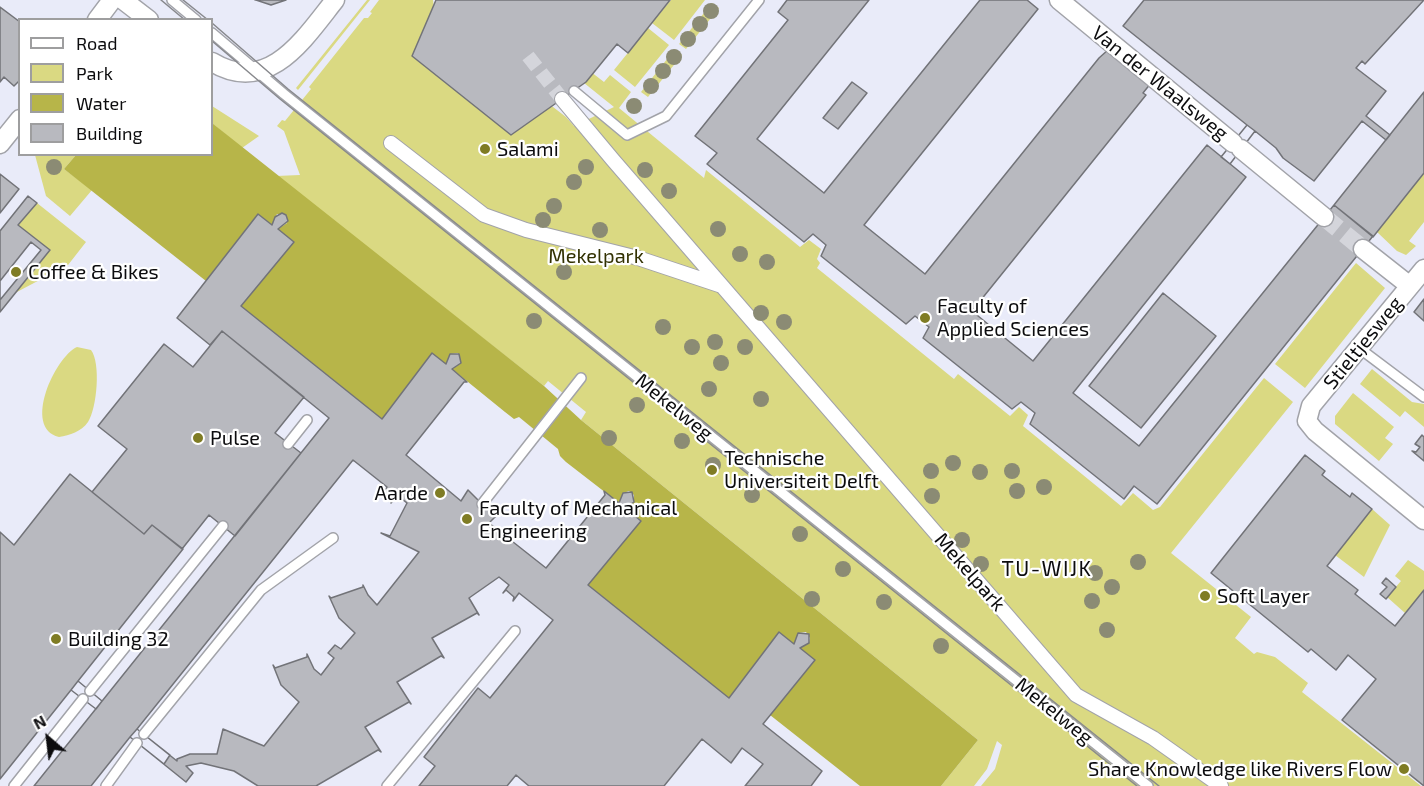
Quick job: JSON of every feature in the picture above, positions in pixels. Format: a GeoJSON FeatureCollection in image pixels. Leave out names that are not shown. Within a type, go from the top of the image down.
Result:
{"type":"FeatureCollection","features":[{"type":"Feature","properties":{"kind":"street"},"geometry":{"type":"LineString","coordinates":[[98,18],[112,0]]}},
{"type":"Feature","properties":{"kind":"street"},"geometry":{"type":"LineString","coordinates":[[123,0],[146,18]]}},
{"type":"Feature","properties":{"kind":"street"},"geometry":{"type":"LineString","coordinates":[[213,63],[226,71],[240,73],[258,71],[288,57],[335,0]]}},
{"type":"Feature","properties":{"kind":"street","name":"Van der Waalsweg"},"geometry":{"type":"LineString","coordinates":[[1059,0],[1324,217]]}},
{"type":"Feature","properties":{"kind":"street","name":"Mekelpark"},"geometry":{"type":"LineString","coordinates":[[568,95],[609,156],[1076,694],[1153,738],[1221,786]]}},
{"type":"Feature","properties":{"kind":"street"},"geometry":{"type":"LineString","coordinates":[[2,145],[18,122]]}},
{"type":"Feature","properties":{"kind":"street"},"geometry":{"type":"LineString","coordinates":[[391,143],[484,215],[526,230],[638,258],[724,287]]}},
{"type":"Feature","properties":{"kind":"street"},"geometry":{"type":"LineString","coordinates":[[1363,249],[1410,286]]}},
{"type":"Feature","properties":{"kind":"street","name":"Stieltjesweg"},"geometry":{"type":"LineString","coordinates":[[1424,269],[1311,406],[1307,421],[1316,431],[1424,520]]}},
{"type":"Feature","properties":{"kind":"lane"},"geometry":{"type":"LineString","coordinates":[[172,0],[194,18]]}},
{"type":"Feature","properties":{"kind":"lane"},"geometry":{"type":"LineString","coordinates":[[568,95],[627,135],[666,116],[759,0]]}},
{"type":"Feature","properties":{"kind":"lane","name":"Mekelweg"},"geometry":{"type":"LineString","coordinates":[[213,34],[284,94],[1148,786]]}},
{"type":"Feature","properties":{"kind":"lane"},"geometry":{"type":"LineString","coordinates":[[1359,348],[1424,397]]}},
{"type":"Feature","properties":{"kind":"lane"},"geometry":{"type":"LineString","coordinates":[[482,504],[570,396],[581,378]]}},
{"type":"Feature","properties":{"kind":"lane"},"geometry":{"type":"LineString","coordinates":[[288,444],[307,420]]}},
{"type":"Feature","properties":{"kind":"lane"},"geometry":{"type":"LineString","coordinates":[[90,691],[223,526]]}},
{"type":"Feature","properties":{"kind":"lane"},"geometry":{"type":"LineString","coordinates":[[144,734],[261,590],[333,538]]}},
{"type":"Feature","properties":{"kind":"lane"},"geometry":{"type":"LineString","coordinates":[[387,786],[514,632]]}},
{"type":"Feature","properties":{"kind":"lane"},"geometry":{"type":"LineString","coordinates":[[14,786],[83,699]]}},
{"type":"Feature","properties":{"kind":"lane"},"geometry":{"type":"LineString","coordinates":[[106,786],[137,743]]}},
{"type":"Feature","properties":{"kind":"shaded area","name":"Technische Universiteit Delft"},"geometry":{"type":"Polygon","coordinates":[[[0,0],[1424,0],[1424,786],[0,786],[0,0]]]}},
{"type":"Feature","properties":{"kind":"green space"},"geometry":{"type":"Polygon","coordinates":[[[367,0],[370,0],[298,90],[296,88],[367,0]]]}},
{"type":"Feature","properties":{"kind":"green space","name":"Mekelpark"},"geometry":{"type":"Polygon","coordinates":[[[379,0],[433,0],[435,16],[566,117],[574,126],[614,107],[543,50],[551,41],[604,82],[610,75],[631,92],[619,108],[704,178],[706,170],[800,247],[809,240],[821,249],[817,259],[820,263],[817,268],[954,379],[958,374],[1010,416],[1019,407],[1028,415],[1023,426],[1121,506],[1133,493],[1153,510],[1160,507],[1264,378],[1293,402],[1171,553],[1251,617],[1235,638],[1254,654],[1257,652],[1275,657],[1308,683],[1302,692],[1421,786],[981,786],[995,769],[1002,745],[997,741],[987,769],[974,786],[941,786],[978,740],[581,420],[586,412],[548,381],[544,386],[276,176],[300,175],[284,131],[277,126],[282,120],[285,121],[311,89],[309,87],[364,18],[368,18],[379,0]]]}},
{"type":"Feature","properties":{"kind":"green space"},"geometry":{"type":"Polygon","coordinates":[[[671,0],[705,0],[674,40],[652,23],[671,0]]]}},
{"type":"Feature","properties":{"kind":"green space"},"geometry":{"type":"Polygon","coordinates":[[[712,3],[719,8],[686,49],[679,44],[712,3]]]}},
{"type":"Feature","properties":{"kind":"green space"},"geometry":{"type":"Polygon","coordinates":[[[648,28],[669,45],[635,87],[614,70],[648,28]]]}},
{"type":"Feature","properties":{"kind":"green space"},"geometry":{"type":"Polygon","coordinates":[[[675,49],[682,55],[648,97],[641,92],[675,49]]]}},
{"type":"Feature","properties":{"kind":"green space"},"geometry":{"type":"Polygon","coordinates":[[[213,107],[259,136],[242,148],[213,124],[213,107]]]}},
{"type":"Feature","properties":{"kind":"green space"},"geometry":{"type":"Polygon","coordinates":[[[35,156],[75,156],[64,169],[92,190],[70,216],[46,196],[35,156]]]}},
{"type":"Feature","properties":{"kind":"green space"},"geometry":{"type":"Polygon","coordinates":[[[1424,173],[1424,222],[1409,241],[1416,246],[1406,255],[1397,251],[1377,232],[1424,173]]]}},
{"type":"Feature","properties":{"kind":"green space"},"geometry":{"type":"Polygon","coordinates":[[[37,203],[86,242],[68,265],[15,293],[49,251],[18,225],[37,203]]]}},
{"type":"Feature","properties":{"kind":"green space"},"geometry":{"type":"Polygon","coordinates":[[[1356,263],[1385,288],[1305,388],[1275,364],[1356,263]]]}},
{"type":"Feature","properties":{"kind":"green space"},"geometry":{"type":"Polygon","coordinates":[[[77,347],[91,350],[94,356],[97,386],[94,407],[88,422],[79,431],[59,437],[48,431],[43,421],[46,392],[60,364],[68,353],[77,347]]]}},
{"type":"Feature","properties":{"kind":"green space"},"geometry":{"type":"Polygon","coordinates":[[[1372,369],[1412,402],[1424,404],[1424,427],[1405,411],[1400,417],[1360,384],[1372,369]]]}},
{"type":"Feature","properties":{"kind":"green space"},"geometry":{"type":"Polygon","coordinates":[[[1353,393],[1394,427],[1385,438],[1393,444],[1379,461],[1335,424],[1335,416],[1353,393]]]}},
{"type":"Feature","properties":{"kind":"green space"},"geometry":{"type":"Polygon","coordinates":[[[1372,509],[1390,525],[1364,577],[1335,555],[1372,509]]]}},
{"type":"Feature","properties":{"kind":"green space"},"geometry":{"type":"Polygon","coordinates":[[[1408,560],[1424,571],[1424,590],[1405,613],[1387,597],[1401,581],[1395,576],[1408,560]]]}},
{"type":"Feature","properties":{"kind":"water"},"geometry":{"type":"Polygon","coordinates":[[[213,124],[544,386],[581,420],[978,740],[941,786],[860,786],[770,715],[800,648],[809,643],[810,638],[806,632],[799,633],[794,644],[779,632],[729,698],[588,585],[640,521],[625,508],[634,502],[634,495],[629,491],[623,493],[619,503],[566,462],[560,456],[558,449],[519,417],[514,419],[452,369],[461,363],[458,353],[450,354],[446,364],[432,356],[382,419],[241,306],[291,243],[278,229],[287,223],[285,215],[277,214],[272,225],[258,214],[206,281],[64,169],[75,156],[213,156],[213,124]]]}},
{"type":"Feature","properties":{"kind":"building"},"geometry":{"type":"Polygon","coordinates":[[[256,0],[286,0],[271,5],[256,0]]]}},
{"type":"Feature","properties":{"kind":"building"},"geometry":{"type":"Polygon","coordinates":[[[436,0],[670,0],[628,53],[617,44],[586,82],[511,135],[412,56],[436,0]]]}},
{"type":"Feature","properties":{"kind":"building"},"geometry":{"type":"Polygon","coordinates":[[[787,0],[869,0],[757,139],[824,193],[980,0],[1027,0],[1038,9],[864,225],[925,274],[1099,58],[1109,49],[1151,83],[1143,93],[1146,95],[972,311],[1033,361],[1207,145],[1246,177],[1073,393],[1139,446],[1334,205],[1373,236],[1157,504],[1134,486],[1124,499],[1030,424],[1035,413],[1021,402],[1012,409],[923,338],[929,327],[915,316],[906,324],[821,256],[826,245],[813,234],[804,242],[707,164],[717,153],[695,136],[788,20],[778,12],[787,0]]]}},
{"type":"Feature","properties":{"kind":"building"},"geometry":{"type":"Polygon","coordinates":[[[1144,0],[1424,0],[1365,64],[1362,61],[1356,68],[1386,91],[1366,116],[1390,135],[1386,140],[1362,121],[1314,181],[1283,158],[1276,148],[1255,131],[1230,164],[1221,157],[1247,125],[1123,26],[1144,0]]]}},
{"type":"Feature","properties":{"kind":"building"},"geometry":{"type":"Polygon","coordinates":[[[0,7],[18,20],[18,82],[14,86],[4,77],[0,82],[0,7]]]}},
{"type":"Feature","properties":{"kind":"building"},"geometry":{"type":"Polygon","coordinates":[[[852,82],[867,93],[838,129],[823,118],[852,82]]]}},
{"type":"Feature","properties":{"kind":"building"},"geometry":{"type":"Polygon","coordinates":[[[1424,92],[1424,173],[1373,237],[1334,205],[1424,92]]]}},
{"type":"Feature","properties":{"kind":"building"},"geometry":{"type":"Polygon","coordinates":[[[1247,125],[1255,131],[1230,164],[1221,157],[1247,125]]]}},
{"type":"Feature","properties":{"kind":"building"},"geometry":{"type":"Polygon","coordinates":[[[0,174],[19,189],[0,213],[0,174]]]}},
{"type":"Feature","properties":{"kind":"building","name":"Coffee & Bikes"},"geometry":{"type":"Polygon","coordinates":[[[28,196],[37,203],[18,225],[50,250],[0,312],[0,231],[28,196]]]}},
{"type":"Feature","properties":{"kind":"building"},"geometry":{"type":"Polygon","coordinates":[[[282,213],[286,215],[288,221],[278,229],[294,242],[241,306],[382,419],[432,353],[446,364],[450,354],[459,354],[461,363],[452,369],[467,382],[464,382],[406,455],[461,501],[468,490],[482,504],[498,514],[489,523],[546,568],[605,495],[604,491],[619,503],[623,493],[632,492],[634,502],[625,508],[641,521],[588,585],[729,698],[779,632],[794,644],[798,633],[809,634],[809,643],[800,648],[815,660],[763,724],[822,771],[811,786],[745,786],[763,764],[742,748],[731,763],[702,739],[664,786],[529,786],[516,775],[507,786],[419,786],[435,766],[424,757],[478,688],[490,698],[553,620],[519,593],[513,601],[514,597],[506,590],[503,593],[509,585],[499,577],[469,598],[479,615],[477,613],[432,638],[444,658],[441,656],[397,682],[411,704],[409,702],[365,727],[381,752],[378,750],[316,786],[258,786],[234,771],[201,763],[186,766],[193,773],[186,782],[130,737],[91,786],[34,786],[329,418],[222,331],[210,345],[177,318],[258,214],[272,225],[275,217],[282,213]],[[353,460],[137,729],[177,761],[190,754],[217,754],[223,729],[264,746],[299,702],[281,685],[273,665],[275,668],[307,657],[307,654],[314,669],[321,675],[334,658],[328,653],[335,645],[341,649],[355,633],[339,618],[329,596],[331,598],[363,587],[363,585],[377,605],[419,552],[381,533],[390,536],[407,503],[397,495],[391,503],[392,499],[384,492],[387,487],[353,460]]]}},
{"type":"Feature","properties":{"kind":"building"},"geometry":{"type":"Polygon","coordinates":[[[31,242],[41,250],[0,300],[0,281],[31,242]]]}},
{"type":"Feature","properties":{"kind":"building"},"geometry":{"type":"Polygon","coordinates":[[[1163,293],[1216,336],[1141,428],[1089,386],[1163,293]]]}},
{"type":"Feature","properties":{"kind":"building"},"geometry":{"type":"Polygon","coordinates":[[[1424,299],[1424,321],[1414,312],[1424,299]]]}},
{"type":"Feature","properties":{"kind":"building","name":"Pulse"},"geometry":{"type":"Polygon","coordinates":[[[222,331],[304,397],[275,433],[301,453],[235,536],[209,515],[182,549],[152,525],[144,534],[92,492],[127,449],[98,426],[164,344],[193,367],[222,331]]]}},
{"type":"Feature","properties":{"kind":"building"},"geometry":{"type":"Polygon","coordinates":[[[1422,435],[1424,437],[1424,461],[1412,451],[1416,452],[1420,447],[1415,444],[1422,435]]]}},
{"type":"Feature","properties":{"kind":"building"},"geometry":{"type":"Polygon","coordinates":[[[1305,455],[1325,471],[1322,475],[1350,497],[1352,493],[1372,509],[1327,566],[1358,590],[1355,594],[1395,626],[1424,590],[1424,786],[1342,720],[1376,679],[1348,655],[1336,670],[1311,649],[1308,652],[1211,573],[1305,455]]]}},
{"type":"Feature","properties":{"kind":"building","name":"Building 32"},"geometry":{"type":"Polygon","coordinates":[[[70,474],[144,534],[152,525],[183,549],[78,681],[102,701],[96,709],[71,690],[0,779],[0,532],[14,545],[70,474]]]}},
{"type":"Feature","properties":{"kind":"building"},"geometry":{"type":"Polygon","coordinates":[[[1386,578],[1396,587],[1386,599],[1380,594],[1387,587],[1382,583],[1386,578]]]}},
{"type":"Feature","properties":{"kind":"building"},"geometry":{"type":"Polygon","coordinates":[[[78,681],[102,701],[96,709],[71,690],[78,681]]]}},
{"type":"Feature","properties":{"kind":"building"},"geometry":{"type":"Polygon","coordinates":[[[137,729],[170,755],[164,764],[130,737],[137,729]]]}},
{"type":"Feature","properties":{"kind":"tunnel"},"geometry":{"type":"LineString","coordinates":[[528,56],[562,99]]}},
{"type":"Feature","properties":{"kind":"tunnel"},"geometry":{"type":"LineString","coordinates":[[1324,217],[1363,249]]}},
{"type":"Feature","properties":{"kind":"tram line"},"geometry":{"type":"LineString","coordinates":[[161,0],[183,18]]}},
{"type":"Feature","properties":{"kind":"tram line"},"geometry":{"type":"LineString","coordinates":[[183,0],[206,18]]}},
{"type":"Feature","properties":{"kind":"tram line"},"geometry":{"type":"LineString","coordinates":[[213,24],[288,89],[1159,786]]}},
{"type":"Feature","properties":{"kind":"tram line"},"geometry":{"type":"LineString","coordinates":[[213,42],[280,99],[1137,786]]}},
{"type":"Feature","properties":{"kind":"place","name":"Salami"},"geometry":{"type":"Point","coordinates":[485,149]}},
{"type":"Feature","properties":{"kind":"place","name":"Coffee & Bikes"},"geometry":{"type":"Point","coordinates":[16,272]}},
{"type":"Feature","properties":{"kind":"place","name":"Faculty of Applied Sciences"},"geometry":{"type":"Point","coordinates":[925,318]}},
{"type":"Feature","properties":{"kind":"place","name":"Pulse"},"geometry":{"type":"Point","coordinates":[198,438]}},
{"type":"Feature","properties":{"kind":"place","name":"Technische Universiteit Delft"},"geometry":{"type":"Point","coordinates":[712,470]}},
{"type":"Feature","properties":{"kind":"place","name":"Aarde"},"geometry":{"type":"Point","coordinates":[440,493]}},
{"type":"Feature","properties":{"kind":"place","name":"Faculty of Mechanical Engineering"},"geometry":{"type":"Point","coordinates":[467,519]}},
{"type":"Feature","properties":{"kind":"place","name":"Soft Layer"},"geometry":{"type":"Point","coordinates":[1205,596]}},
{"type":"Feature","properties":{"kind":"place","name":"Building 32"},"geometry":{"type":"Point","coordinates":[56,639]}},
{"type":"Feature","properties":{"kind":"place","name":"Share Knowledge like Rivers Flow"},"geometry":{"type":"Point","coordinates":[1404,769]}},
{"type":"Feature","properties":{"kind":"district","name":"TU-WIJK"},"geometry":{"type":"Point","coordinates":[1047,569]}}]}
